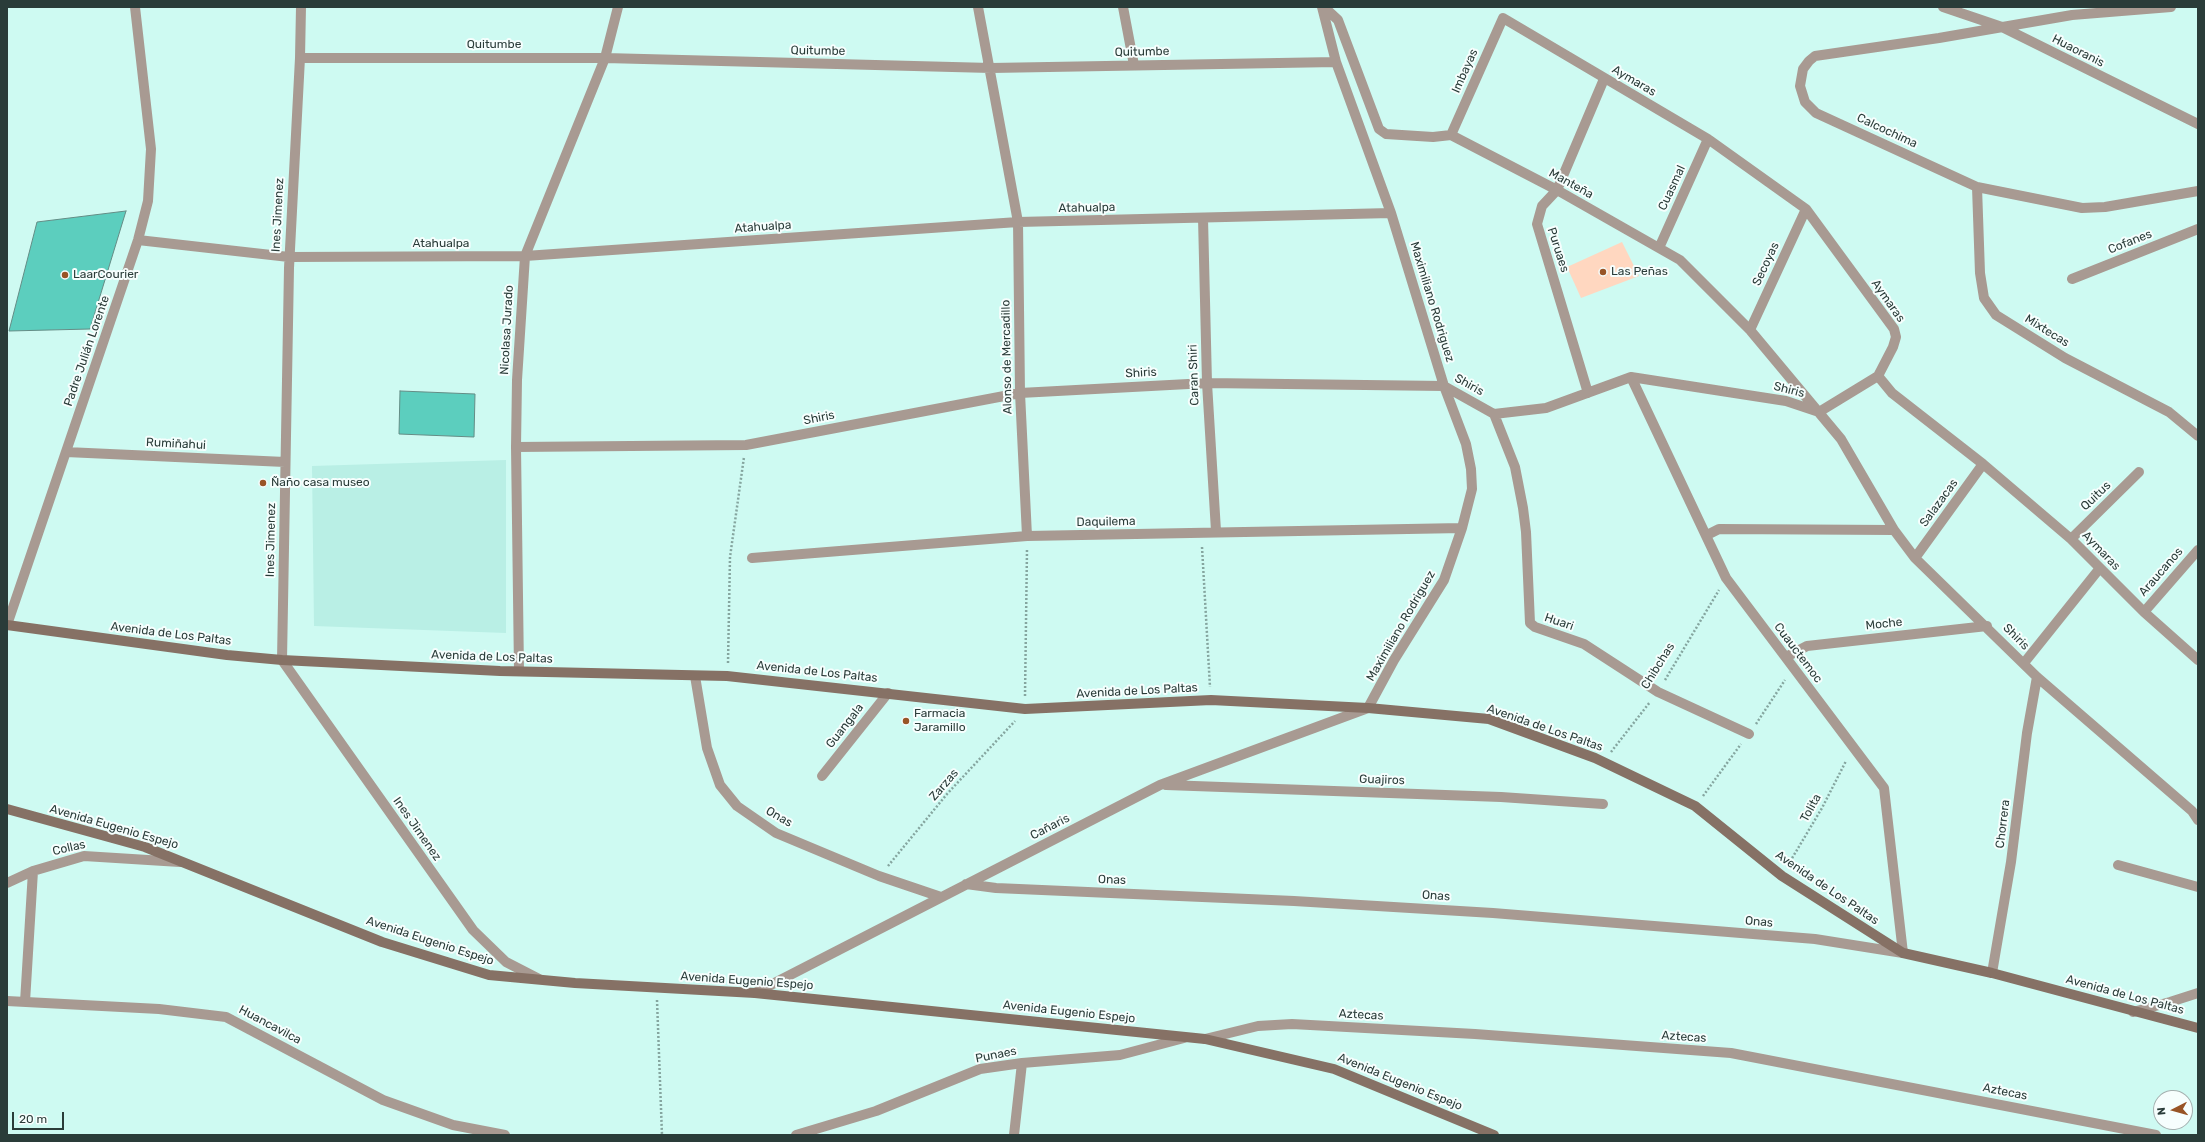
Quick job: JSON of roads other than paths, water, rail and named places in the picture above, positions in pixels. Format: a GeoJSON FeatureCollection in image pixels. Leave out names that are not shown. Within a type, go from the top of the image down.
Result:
{"type":"FeatureCollection","features":[{"type":"Feature","properties":{"kind":"main road","name":"Avenida de Los Paltas"},"geometry":{"type":"LineString","coordinates":[[7,625],[227,655],[282,660],[519,671],[727,676],[888,693],[1025,710],[1211,700],[1368,708],[1489,719],[1603,762],[1695,806],[1782,876],[1903,953],[1992,974],[2198,1028]]}},
{"type":"Feature","properties":{"kind":"main road","name":"Avenida Eugenio Espejo"},"geometry":{"type":"LineString","coordinates":[[7,810],[145,847],[187,862],[382,942],[489,975],[575,983],[755,992],[1204,1039],[1334,1069],[1494,1135]]}},
{"type":"Feature","properties":{"kind":"street","name":"Padre Julián Lorente"},"geometry":{"type":"LineString","coordinates":[[7,625],[138,240],[148,201],[151,149],[135,7]]}},
{"type":"Feature","properties":{"kind":"street","name":"Ines Jimenez"},"geometry":{"type":"LineString","coordinates":[[301,7],[300,58],[289,257],[282,660],[473,930],[506,962],[538,979]]}},
{"type":"Feature","properties":{"kind":"street","name":"Nicolasa Jurado"},"geometry":{"type":"LineString","coordinates":[[519,671],[516,447],[517,380],[525,256],[605,58],[618,7]]}},
{"type":"Feature","properties":{"kind":"street","name":"Alonso de Mercadillo"},"geometry":{"type":"LineString","coordinates":[[978,7],[991,68],[1018,222],[1020,393],[1027,536]]}},
{"type":"Feature","properties":{"kind":"street"},"geometry":{"type":"LineString","coordinates":[[1123,7],[1134,65]]}},
{"type":"Feature","properties":{"kind":"street"},"geometry":{"type":"LineString","coordinates":[[1323,7],[1338,20],[1379,129],[1386,134],[1433,137],[1451,135]]}},
{"type":"Feature","properties":{"kind":"street","name":"Maximiliano Rodriguez"},"geometry":{"type":"LineString","coordinates":[[1323,7],[1336,62],[1391,213],[1444,386],[1466,444],[1471,469],[1472,489],[1462,528],[1444,580],[1394,660],[1368,708]]}},
{"type":"Feature","properties":{"kind":"street","name":"Huaoranis"},"geometry":{"type":"LineString","coordinates":[[1943,7],[2002,28],[2198,124]]}},
{"type":"Feature","properties":{"kind":"street"},"geometry":{"type":"LineString","coordinates":[[2002,28],[2072,15],[2171,7]]}},
{"type":"Feature","properties":{"kind":"street","name":"Imbayas"},"geometry":{"type":"LineString","coordinates":[[1451,135],[1503,18]]}},
{"type":"Feature","properties":{"kind":"street","name":"Aymaras"},"geometry":{"type":"LineString","coordinates":[[1503,18],[1708,139],[1806,210],[1894,329],[1896,337],[1893,347],[1878,376],[1902,402],[1983,464],[2071,538],[2144,612],[2198,660]]}},
{"type":"Feature","properties":{"kind":"street","name":"Calcochima"},"geometry":{"type":"LineString","coordinates":[[2002,28],[1815,56],[1809,61],[1801,78],[1804,98],[1810,108],[1816,113],[1977,187],[2082,208],[2105,207],[2198,191]]}},
{"type":"Feature","properties":{"kind":"street","name":"Quitumbe"},"geometry":{"type":"LineString","coordinates":[[300,58],[605,58],[991,68],[1336,62]]}},
{"type":"Feature","properties":{"kind":"street","name":"Puruaes"},"geometry":{"type":"LineString","coordinates":[[1588,393],[1537,230],[1537,224],[1542,206],[1557,190],[1604,79]]}},
{"type":"Feature","properties":{"kind":"street","name":"Manteña"},"geometry":{"type":"LineString","coordinates":[[1451,135],[1557,190],[1680,260],[1750,330],[1819,412]]}},
{"type":"Feature","properties":{"kind":"street","name":"Cuasmal"},"geometry":{"type":"LineString","coordinates":[[1659,248],[1708,139]]}},
{"type":"Feature","properties":{"kind":"street","name":"Mixtecas"},"geometry":{"type":"LineString","coordinates":[[1977,187],[1980,273],[1984,298],[1996,315],[2065,358],[2169,412],[2198,436]]}},
{"type":"Feature","properties":{"kind":"street","name":"Secoyas"},"geometry":{"type":"LineString","coordinates":[[1750,330],[1806,210]]}},
{"type":"Feature","properties":{"kind":"street","name":"Atahualpa"},"geometry":{"type":"LineString","coordinates":[[138,240],[289,257],[525,256],[1018,222],[1391,213]]}},
{"type":"Feature","properties":{"kind":"street","name":"Caran Shiri"},"geometry":{"type":"LineString","coordinates":[[1203,218],[1207,382],[1216,531]]}},
{"type":"Feature","properties":{"kind":"street","name":"Cofanes"},"geometry":{"type":"LineString","coordinates":[[2072,279],[2198,229]]}},
{"type":"Feature","properties":{"kind":"street"},"geometry":{"type":"LineString","coordinates":[[1819,412],[1878,376]]}},
{"type":"Feature","properties":{"kind":"street","name":"Shiris"},"geometry":{"type":"LineString","coordinates":[[516,447],[746,445],[1020,393],[1207,382],[1444,386],[1494,414],[1546,408],[1632,377],[1786,401],[1819,412],[1841,439],[1894,530],[1915,558],[2037,676],[2192,811],[2198,820]]}},
{"type":"Feature","properties":{"kind":"street","name":"Cuauctemoc"},"geometry":{"type":"LineString","coordinates":[[1632,377],[1726,578],[1884,788],[1903,953]]}},
{"type":"Feature","properties":{"kind":"street","name":"Huari"},"geometry":{"type":"LineString","coordinates":[[1494,414],[1515,467],[1524,508],[1530,623],[1536,627],[1590,647],[1658,692],[1749,734]]}},
{"type":"Feature","properties":{"kind":"street","name":"Rumiñahui"},"geometry":{"type":"LineString","coordinates":[[66,452],[285,462]]}},
{"type":"Feature","properties":{"kind":"street","name":"Salazacas"},"geometry":{"type":"LineString","coordinates":[[1915,558],[1983,464]]}},
{"type":"Feature","properties":{"kind":"street","name":"Quitus"},"geometry":{"type":"LineString","coordinates":[[2071,538],[2139,472]]}},
{"type":"Feature","properties":{"kind":"street","name":"Daquilema"},"geometry":{"type":"LineString","coordinates":[[752,558],[1027,536],[1201,533],[1216,531],[1462,528]]}},
{"type":"Feature","properties":{"kind":"street"},"geometry":{"type":"LineString","coordinates":[[1707,535],[1719,529],[1894,530]]}},
{"type":"Feature","properties":{"kind":"street","name":"Araucanos"},"geometry":{"type":"LineString","coordinates":[[2144,612],[2198,550]]}},
{"type":"Feature","properties":{"kind":"street"},"geometry":{"type":"LineString","coordinates":[[2024,663],[2100,568]]}},
{"type":"Feature","properties":{"kind":"street","name":"Moche"},"geometry":{"type":"LineString","coordinates":[[1786,657],[1806,646],[1987,626]]}},
{"type":"Feature","properties":{"kind":"street","name":"Onas"},"geometry":{"type":"LineString","coordinates":[[696,676],[707,748],[720,785],[737,806],[776,832],[879,876],[941,897]]}},
{"type":"Feature","properties":{"kind":"street","name":"Chorrera"},"geometry":{"type":"LineString","coordinates":[[1992,974],[2011,862],[2027,733],[2037,676]]}},
{"type":"Feature","properties":{"kind":"street","name":"Guangala"},"geometry":{"type":"LineString","coordinates":[[822,776],[888,693]]}},
{"type":"Feature","properties":{"kind":"street","name":"Cañaris"},"geometry":{"type":"LineString","coordinates":[[755,992],[1160,785],[1368,708]]}},
{"type":"Feature","properties":{"kind":"street","name":"Guajiros"},"geometry":{"type":"LineString","coordinates":[[1160,785],[1501,797],[1603,804]]}},
{"type":"Feature","properties":{"kind":"street","name":"Collas"},"geometry":{"type":"LineString","coordinates":[[7,883],[33,871],[84,856],[187,862]]}},
{"type":"Feature","properties":{"kind":"street"},"geometry":{"type":"LineString","coordinates":[[2118,865],[2198,887]]}},
{"type":"Feature","properties":{"kind":"street"},"geometry":{"type":"LineString","coordinates":[[25,1002],[33,871]]}},
{"type":"Feature","properties":{"kind":"street","name":"Onas"},"geometry":{"type":"LineString","coordinates":[[966,884],[996,888],[1294,901],[1493,913],[1815,939],[1903,953]]}},
{"type":"Feature","properties":{"kind":"street"},"geometry":{"type":"LineString","coordinates":[[2133,1012],[2198,993]]}},
{"type":"Feature","properties":{"kind":"street","name":"Huancavilca"},"geometry":{"type":"LineString","coordinates":[[7,1001],[159,1010],[226,1017],[383,1100],[453,1125],[505,1135]]}},
{"type":"Feature","properties":{"kind":"street","name":"Aztecas"},"geometry":{"type":"LineString","coordinates":[[1204,1039],[1258,1026],[1292,1024],[1475,1034],[1731,1053],[2156,1135]]}},
{"type":"Feature","properties":{"kind":"street","name":"Punaes"},"geometry":{"type":"LineString","coordinates":[[796,1135],[876,1111],[980,1069],[1022,1063],[1120,1055],[1184,1038]]}},
{"type":"Feature","properties":{"kind":"street"},"geometry":{"type":"LineString","coordinates":[[1014,1135],[1022,1063]]}},
{"type":"Feature","properties":{"kind":"place","name":"Las Peñas"},"geometry":{"type":"Point","coordinates":[1603,272]}},
{"type":"Feature","properties":{"kind":"place","name":"LaarCourier"},"geometry":{"type":"Point","coordinates":[65,275]}},
{"type":"Feature","properties":{"kind":"place","name":"Ñaño casa museo"},"geometry":{"type":"Point","coordinates":[263,483]}},
{"type":"Feature","properties":{"kind":"place","name":"Farmacia Jaramillo"},"geometry":{"type":"Point","coordinates":[906,721]}}]}
